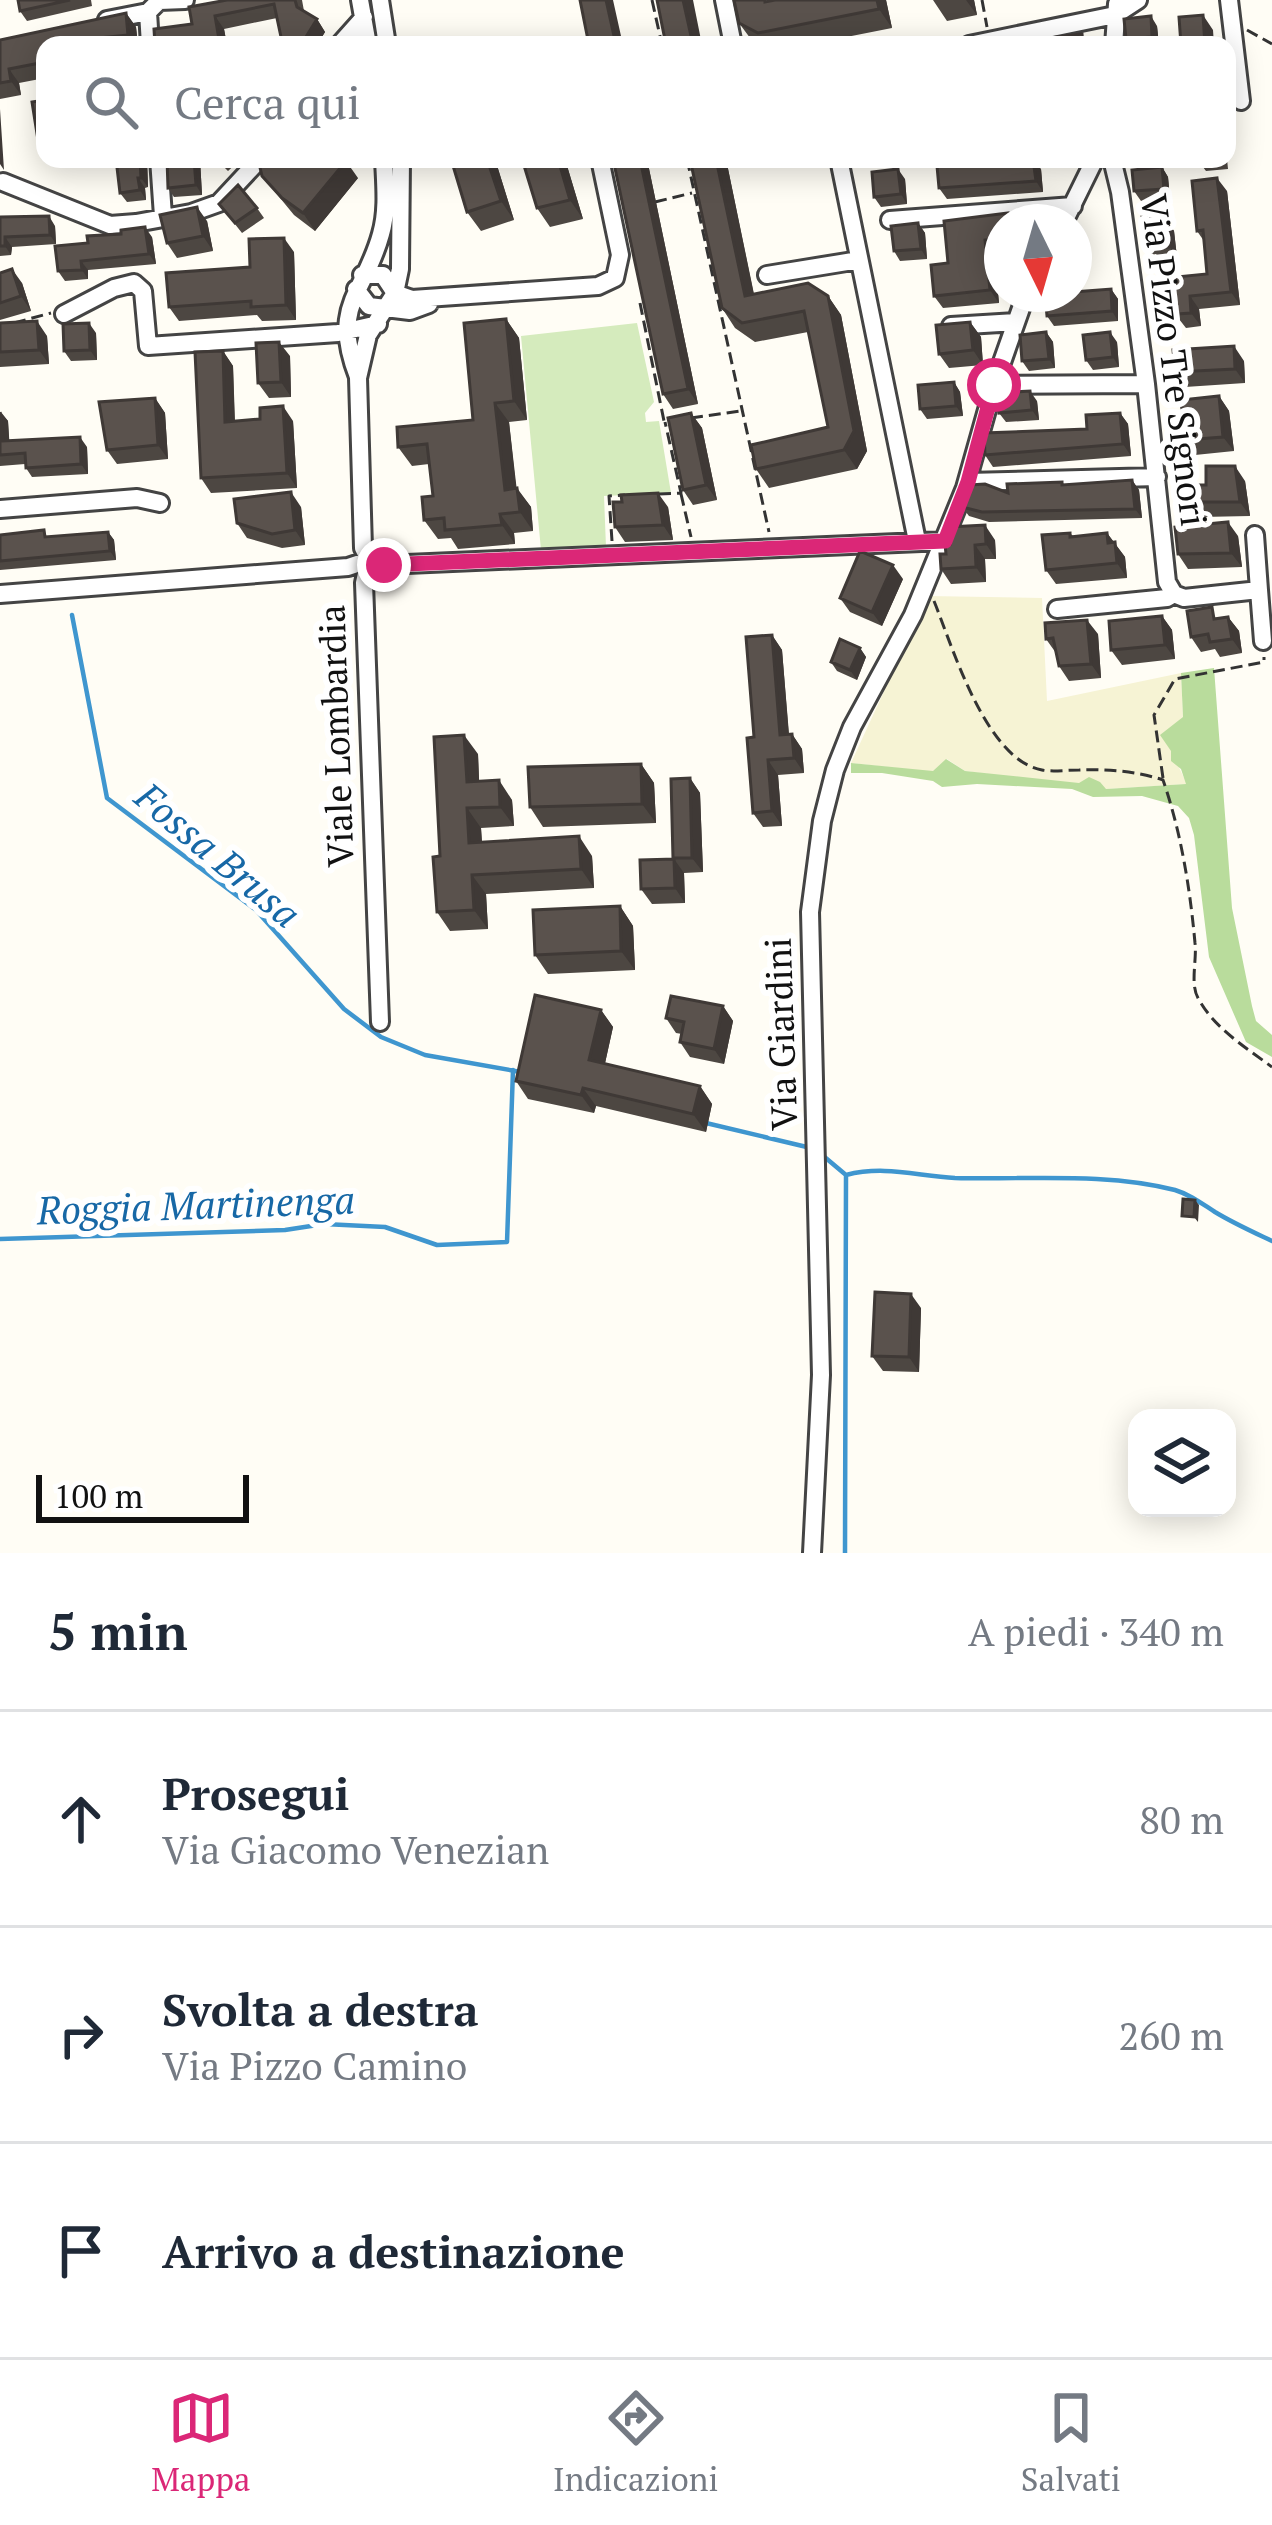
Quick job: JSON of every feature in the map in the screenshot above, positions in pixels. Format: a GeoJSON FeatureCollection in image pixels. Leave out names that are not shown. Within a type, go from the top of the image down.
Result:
{"type":"FeatureCollection","features":[{"type":"Feature","properties":{"kind":"street"},"geometry":{"type":"LineString","coordinates":[[85,25],[184,0]]}},
{"type":"Feature","properties":{"kind":"street"},"geometry":{"type":"LineString","coordinates":[[380,0],[386,36]]}},
{"type":"Feature","properties":{"kind":"street"},"geometry":{"type":"LineString","coordinates":[[724,0],[731,36]]}},
{"type":"Feature","properties":{"kind":"street"},"geometry":{"type":"LineString","coordinates":[[1009,36],[1138,0]]}},
{"type":"Feature","properties":{"kind":"street"},"geometry":{"type":"LineString","coordinates":[[1229,0],[1234,36]]}},
{"type":"Feature","properties":{"kind":"street"},"geometry":{"type":"LineString","coordinates":[[151,36],[155,4]]}},
{"type":"Feature","properties":{"kind":"street"},"geometry":{"type":"LineString","coordinates":[[344,36],[362,9]]}},
{"type":"Feature","properties":{"kind":"street"},"geometry":{"type":"LineString","coordinates":[[1236,58],[1241,101]]}},
{"type":"Feature","properties":{"kind":"street"},"geometry":{"type":"LineString","coordinates":[[160,168],[163,216]]}},
{"type":"Feature","properties":{"kind":"street"},"geometry":{"type":"LineString","coordinates":[[3,182],[110,225],[191,213],[219,202],[251,168]]}},
{"type":"Feature","properties":{"kind":"street","name":"Viale Lombardia"},"geometry":{"type":"LineString","coordinates":[[380,1022],[364,596],[369,560],[363,548],[358,378],[346,332],[359,282],[380,240],[386,213],[384,168]]}},
{"type":"Feature","properties":{"kind":"street","name":"Viale Lombardia"},"geometry":{"type":"LineString","coordinates":[[358,378],[368,335],[391,300],[400,269],[401,168]]}},
{"type":"Feature","properties":{"kind":"street"},"geometry":{"type":"LineString","coordinates":[[391,300],[369,306],[359,282],[383,274],[391,300],[410,311],[449,297],[598,286],[615,278],[620,255],[602,168]]}},
{"type":"Feature","properties":{"kind":"street"},"geometry":{"type":"LineString","coordinates":[[841,168],[917,541]]}},
{"type":"Feature","properties":{"kind":"street"},"geometry":{"type":"LineString","coordinates":[[1073,204],[1091,168]]}},
{"type":"Feature","properties":{"kind":"street","name":"Via Pizzo Tre Signori"},"geometry":{"type":"LineString","coordinates":[[1114,168],[1146,384],[1168,582],[1174,593]]}},
{"type":"Feature","properties":{"kind":"street"},"geometry":{"type":"LineString","coordinates":[[890,220],[984,217]]}},
{"type":"Feature","properties":{"kind":"street"},"geometry":{"type":"LineString","coordinates":[[767,274],[860,260]]}},
{"type":"Feature","properties":{"kind":"street"},"geometry":{"type":"LineString","coordinates":[[64,314],[125,283],[134,283],[143,291],[148,346],[346,332],[377,324]]}},
{"type":"Feature","properties":{"kind":"street","name":"Via Giardini"},"geometry":{"type":"LineString","coordinates":[[812,1553],[821,1376],[810,945],[814,873],[835,770],[945,541],[968,482],[1020,312]]}},
{"type":"Feature","properties":{"kind":"street"},"geometry":{"type":"LineString","coordinates":[[938,326],[1016,322]]}},
{"type":"Feature","properties":{"kind":"street"},"geometry":{"type":"LineString","coordinates":[[994,385],[1146,384]]}},
{"type":"Feature","properties":{"kind":"street"},"geometry":{"type":"LineString","coordinates":[[968,482],[1157,477]]}},
{"type":"Feature","properties":{"kind":"street"},"geometry":{"type":"LineString","coordinates":[[0,509],[137,498],[160,503]]}},
{"type":"Feature","properties":{"kind":"street"},"geometry":{"type":"LineString","coordinates":[[1255,535],[1263,641]]}},
{"type":"Feature","properties":{"kind":"street"},"geometry":{"type":"LineString","coordinates":[[0,594],[348,566],[369,560],[384,565],[945,541]]}},
{"type":"Feature","properties":{"kind":"street"},"geometry":{"type":"LineString","coordinates":[[1057,610],[1167,598],[1174,593],[1184,598],[1259,590]]}},
{"type":"Feature","properties":{"kind":"path"},"geometry":{"type":"LineString","coordinates":[[652,0],[660,36]]}},
{"type":"Feature","properties":{"kind":"path"},"geometry":{"type":"LineString","coordinates":[[982,0],[989,36]]}},
{"type":"Feature","properties":{"kind":"path"},"geometry":{"type":"LineString","coordinates":[[1232,23],[1272,44]]}},
{"type":"Feature","properties":{"kind":"path"},"geometry":{"type":"LineString","coordinates":[[689,168],[772,547]]}},
{"type":"Feature","properties":{"kind":"path"},"geometry":{"type":"LineString","coordinates":[[653,202],[694,192]]}},
{"type":"Feature","properties":{"kind":"path"},"geometry":{"type":"LineString","coordinates":[[640,303],[694,551]]}},
{"type":"Feature","properties":{"kind":"path"},"geometry":{"type":"LineString","coordinates":[[0,326],[54,312],[64,314]]}},
{"type":"Feature","properties":{"kind":"path"},"geometry":{"type":"LineString","coordinates":[[684,419],[742,410]]}},
{"type":"Feature","properties":{"kind":"path"},"geometry":{"type":"LineString","coordinates":[[645,494],[681,493]]}},
{"type":"Feature","properties":{"kind":"path"},"geometry":{"type":"LineString","coordinates":[[612,554],[609,496],[627,495]]}},
{"type":"Feature","properties":{"kind":"path"},"geometry":{"type":"LineString","coordinates":[[927,583],[974,702],[1017,761],[1042,770],[1148,774],[1163,780]]}},
{"type":"Feature","properties":{"kind":"path"},"geometry":{"type":"LineString","coordinates":[[1263,641],[1264,662],[1175,679],[1154,716],[1163,780],[1189,890],[1195,994],[1227,1035],[1272,1067]]}},
{"type":"Feature","properties":{"kind":"shaded area"},"geometry":{"type":"Polygon","coordinates":[[[928,596],[1042,598],[1047,701],[1181,673],[1183,718],[1171,751],[1187,784],[1106,789],[965,771],[947,759],[933,772],[851,763],[928,596]]]}},
{"type":"Feature","properties":{"kind":"green space"},"geometry":{"type":"Polygon","coordinates":[[[637,323],[654,402],[645,413],[646,422],[659,421],[671,493],[604,496],[606,547],[541,550],[521,336],[637,323]]]}},
{"type":"Feature","properties":{"kind":"green space"},"geometry":{"type":"Polygon","coordinates":[[[1214,668],[1232,908],[1256,1021],[1272,1035],[1272,1057],[1246,1042],[1209,957],[1194,835],[1189,818],[1178,806],[1142,796],[1093,797],[1072,789],[977,784],[942,787],[933,781],[882,773],[851,773],[851,763],[933,771],[946,759],[965,771],[1079,783],[1089,777],[1106,789],[1186,784],[1160,735],[1183,717],[1181,673],[1214,668]]]}},
{"type":"Feature","properties":{"kind":"building"},"geometry":{"type":"Polygon","coordinates":[[[18,0],[70,0],[20,11],[18,0]]]}},
{"type":"Feature","properties":{"kind":"building"},"geometry":{"type":"Polygon","coordinates":[[[227,0],[295,0],[297,7],[317,19],[307,36],[281,36],[274,4],[215,16],[218,36],[154,36],[154,29],[192,24],[189,7],[227,0]]]}},
{"type":"Feature","properties":{"kind":"building"},"geometry":{"type":"Polygon","coordinates":[[[580,0],[606,0],[614,36],[587,36],[580,0]]]}},
{"type":"Feature","properties":{"kind":"building"},"geometry":{"type":"Polygon","coordinates":[[[657,0],[683,0],[691,36],[664,36],[657,0]]]}},
{"type":"Feature","properties":{"kind":"building"},"geometry":{"type":"Polygon","coordinates":[[[734,0],[877,0],[879,9],[758,33],[739,23],[734,0]]]}},
{"type":"Feature","properties":{"kind":"building"},"geometry":{"type":"Polygon","coordinates":[[[126,13],[128,35],[36,36],[36,64],[9,69],[11,81],[0,83],[0,40],[126,13]]]}},
{"type":"Feature","properties":{"kind":"building"},"geometry":{"type":"Polygon","coordinates":[[[1203,15],[1204,36],[1180,36],[1179,17],[1203,15]]]}},
{"type":"Feature","properties":{"kind":"building"},"geometry":{"type":"Polygon","coordinates":[[[1151,16],[1152,36],[1126,36],[1124,19],[1151,16]]]}},
{"type":"Feature","properties":{"kind":"building"},"geometry":{"type":"Polygon","coordinates":[[[117,168],[140,168],[140,190],[120,193],[117,168]]]}},
{"type":"Feature","properties":{"kind":"building"},"geometry":{"type":"Polygon","coordinates":[[[167,168],[195,168],[196,185],[168,188],[167,168]]]}},
{"type":"Feature","properties":{"kind":"building"},"geometry":{"type":"Polygon","coordinates":[[[260,168],[340,168],[303,213],[262,176],[260,168]]]}},
{"type":"Feature","properties":{"kind":"building"},"geometry":{"type":"Polygon","coordinates":[[[454,168],[490,168],[501,201],[467,212],[454,168]]]}},
{"type":"Feature","properties":{"kind":"building"},"geometry":{"type":"Polygon","coordinates":[[[525,168],[561,168],[570,200],[537,208],[525,168]]]}},
{"type":"Feature","properties":{"kind":"building"},"geometry":{"type":"Polygon","coordinates":[[[615,168],[642,168],[688,389],[663,394],[615,168]]]}},
{"type":"Feature","properties":{"kind":"building"},"geometry":{"type":"Polygon","coordinates":[[[692,168],[718,168],[745,296],[808,283],[828,296],[854,431],[844,450],[756,469],[751,445],[828,427],[804,311],[742,323],[722,308],[692,168]]]}},
{"type":"Feature","properties":{"kind":"building"},"geometry":{"type":"Polygon","coordinates":[[[937,168],[1034,168],[1036,181],[939,188],[937,168]]]}},
{"type":"Feature","properties":{"kind":"building"},"geometry":{"type":"Polygon","coordinates":[[[1162,168],[1164,189],[1134,191],[1132,170],[1162,168]]]}},
{"type":"Feature","properties":{"kind":"building"},"geometry":{"type":"Polygon","coordinates":[[[898,169],[901,194],[874,197],[872,172],[898,169]]]}},
{"type":"Feature","properties":{"kind":"building"},"geometry":{"type":"Polygon","coordinates":[[[1217,178],[1231,292],[1190,296],[1191,313],[1177,314],[1176,305],[1168,305],[1166,278],[1207,274],[1192,181],[1217,178]]]}},
{"type":"Feature","properties":{"kind":"building"},"geometry":{"type":"Polygon","coordinates":[[[238,185],[257,208],[235,223],[219,204],[238,185]]]}},
{"type":"Feature","properties":{"kind":"building"},"geometry":{"type":"Polygon","coordinates":[[[197,207],[203,236],[167,243],[160,215],[197,207]]]}},
{"type":"Feature","properties":{"kind":"building"},"geometry":{"type":"Polygon","coordinates":[[[49,216],[50,235],[5,237],[5,246],[0,246],[0,217],[49,216]]]}},
{"type":"Feature","properties":{"kind":"building"},"geometry":{"type":"Polygon","coordinates":[[[984,216],[984,291],[934,296],[931,265],[948,263],[944,221],[984,216]]]}},
{"type":"Feature","properties":{"kind":"building"},"geometry":{"type":"Polygon","coordinates":[[[1157,216],[1157,222],[1167,221],[1170,247],[1144,245],[1142,217],[1157,216]]]}},
{"type":"Feature","properties":{"kind":"building"},"geometry":{"type":"Polygon","coordinates":[[[918,223],[921,249],[894,251],[891,226],[918,223]]]}},
{"type":"Feature","properties":{"kind":"building"},"geometry":{"type":"Polygon","coordinates":[[[145,227],[149,254],[81,261],[82,270],[58,271],[55,246],[88,243],[87,236],[145,227]]]}},
{"type":"Feature","properties":{"kind":"building"},"geometry":{"type":"Polygon","coordinates":[[[284,238],[286,305],[251,307],[251,301],[169,307],[166,273],[250,267],[249,239],[284,238]]]}},
{"type":"Feature","properties":{"kind":"building"},"geometry":{"type":"Polygon","coordinates":[[[12,269],[21,296],[0,303],[0,273],[12,269]]]}},
{"type":"Feature","properties":{"kind":"building"},"geometry":{"type":"Polygon","coordinates":[[[1111,289],[1112,311],[1047,316],[1047,312],[1092,312],[1092,291],[1111,289]]]}},
{"type":"Feature","properties":{"kind":"building"},"geometry":{"type":"Polygon","coordinates":[[[506,319],[514,401],[495,403],[505,490],[517,488],[520,512],[500,514],[502,525],[445,530],[444,518],[424,520],[422,497],[433,496],[427,444],[398,447],[397,427],[473,420],[464,323],[506,319]]]}},
{"type":"Feature","properties":{"kind":"building"},"geometry":{"type":"Polygon","coordinates":[[[37,321],[39,350],[0,352],[0,323],[37,321]]]}},
{"type":"Feature","properties":{"kind":"building"},"geometry":{"type":"Polygon","coordinates":[[[970,322],[973,350],[939,354],[936,325],[970,322]]]}},
{"type":"Feature","properties":{"kind":"building"},"geometry":{"type":"Polygon","coordinates":[[[89,323],[90,350],[64,351],[63,324],[89,323]]]}},
{"type":"Feature","properties":{"kind":"building"},"geometry":{"type":"Polygon","coordinates":[[[1046,332],[1049,359],[1022,361],[1020,335],[1046,332]]]}},
{"type":"Feature","properties":{"kind":"building"},"geometry":{"type":"Polygon","coordinates":[[[1110,332],[1113,357],[1086,360],[1083,335],[1110,332]]]}},
{"type":"Feature","properties":{"kind":"building"},"geometry":{"type":"Polygon","coordinates":[[[279,342],[281,382],[258,383],[256,343],[279,342]]]}},
{"type":"Feature","properties":{"kind":"building"},"geometry":{"type":"Polygon","coordinates":[[[1234,346],[1235,369],[1175,372],[1173,350],[1234,346]]]}},
{"type":"Feature","properties":{"kind":"building"},"geometry":{"type":"Polygon","coordinates":[[[223,351],[225,422],[260,419],[260,408],[283,406],[287,473],[201,478],[195,352],[223,351]]]}},
{"type":"Feature","properties":{"kind":"building"},"geometry":{"type":"Polygon","coordinates":[[[954,382],[956,406],[920,409],[918,385],[954,382]]]}},
{"type":"Feature","properties":{"kind":"building"},"geometry":{"type":"Polygon","coordinates":[[[1030,391],[1032,410],[999,413],[998,393],[1030,391]]]}},
{"type":"Feature","properties":{"kind":"building"},"geometry":{"type":"Polygon","coordinates":[[[1219,396],[1223,437],[1185,440],[1181,400],[1219,396]]]}},
{"type":"Feature","properties":{"kind":"building"},"geometry":{"type":"Polygon","coordinates":[[[155,398],[158,445],[107,450],[99,402],[155,398]]]}},
{"type":"Feature","properties":{"kind":"building"},"geometry":{"type":"Polygon","coordinates":[[[0,412],[3,441],[80,437],[81,464],[26,468],[25,453],[0,455],[0,412]]]}},
{"type":"Feature","properties":{"kind":"building"},"geometry":{"type":"Polygon","coordinates":[[[691,413],[706,485],[683,490],[668,418],[691,413]]]}},
{"type":"Feature","properties":{"kind":"building"},"geometry":{"type":"Polygon","coordinates":[[[1120,413],[1123,444],[985,455],[984,433],[1087,429],[1086,415],[1120,413]]]}},
{"type":"Feature","properties":{"kind":"building"},"geometry":{"type":"Polygon","coordinates":[[[1206,466],[1235,466],[1240,502],[1191,502],[1190,485],[1206,485],[1206,466]]]}},
{"type":"Feature","properties":{"kind":"building"},"geometry":{"type":"Polygon","coordinates":[[[1132,480],[1135,509],[982,512],[962,507],[970,485],[985,484],[1008,493],[1007,484],[1132,480]]]}},
{"type":"Feature","properties":{"kind":"building"},"geometry":{"type":"Polygon","coordinates":[[[291,492],[295,530],[272,534],[237,523],[234,499],[291,492]]]}},
{"type":"Feature","properties":{"kind":"building"},"geometry":{"type":"Polygon","coordinates":[[[658,493],[663,525],[615,527],[613,502],[622,502],[621,495],[658,493]]]}},
{"type":"Feature","properties":{"kind":"building"},"geometry":{"type":"Polygon","coordinates":[[[1228,522],[1231,553],[1178,554],[1175,527],[1228,522]]]}},
{"type":"Feature","properties":{"kind":"building"},"geometry":{"type":"Polygon","coordinates":[[[985,525],[986,544],[975,545],[976,567],[941,569],[940,554],[946,554],[945,544],[950,544],[949,527],[985,525]]]}},
{"type":"Feature","properties":{"kind":"building"},"geometry":{"type":"Polygon","coordinates":[[[44,530],[45,537],[108,532],[110,551],[0,561],[0,535],[44,530]]]}},
{"type":"Feature","properties":{"kind":"building"},"geometry":{"type":"Polygon","coordinates":[[[1070,533],[1070,537],[1107,533],[1108,543],[1115,542],[1117,563],[1046,570],[1042,535],[1070,533]]]}},
{"type":"Feature","properties":{"kind":"building"},"geometry":{"type":"Polygon","coordinates":[[[860,551],[893,565],[872,612],[840,598],[860,551]]]}},
{"type":"Feature","properties":{"kind":"building"},"geometry":{"type":"Polygon","coordinates":[[[1212,607],[1214,619],[1228,617],[1232,639],[1210,642],[1208,634],[1191,637],[1187,611],[1212,607]]]}},
{"type":"Feature","properties":{"kind":"building"},"geometry":{"type":"Polygon","coordinates":[[[1162,616],[1165,645],[1111,650],[1109,621],[1162,616]]]}},
{"type":"Feature","properties":{"kind":"building"},"geometry":{"type":"Polygon","coordinates":[[[1087,620],[1091,664],[1059,666],[1053,638],[1046,639],[1045,623],[1087,620]]]}},
{"type":"Feature","properties":{"kind":"building"},"geometry":{"type":"Polygon","coordinates":[[[772,635],[780,735],[792,734],[794,758],[768,760],[772,811],[753,813],[747,738],[754,737],[746,637],[772,635]]]}},
{"type":"Feature","properties":{"kind":"building"},"geometry":{"type":"Polygon","coordinates":[[[840,639],[860,648],[850,670],[831,662],[840,639]]]}},
{"type":"Feature","properties":{"kind":"building"},"geometry":{"type":"Polygon","coordinates":[[[464,735],[467,782],[499,780],[500,807],[467,808],[469,843],[579,836],[581,869],[472,875],[474,910],[437,912],[433,857],[440,856],[434,737],[464,735]]]}},
{"type":"Feature","properties":{"kind":"building"},"geometry":{"type":"Polygon","coordinates":[[[641,764],[642,804],[530,807],[528,767],[641,764]]]}},
{"type":"Feature","properties":{"kind":"building"},"geometry":{"type":"Polygon","coordinates":[[[690,778],[692,858],[673,858],[671,779],[690,778]]]}},
{"type":"Feature","properties":{"kind":"building"},"geometry":{"type":"Polygon","coordinates":[[[674,859],[675,888],[641,889],[640,860],[674,859]]]}},
{"type":"Feature","properties":{"kind":"building"},"geometry":{"type":"Polygon","coordinates":[[[620,906],[621,951],[535,955],[533,910],[620,906]]]}},
{"type":"Feature","properties":{"kind":"building"},"geometry":{"type":"Polygon","coordinates":[[[535,995],[601,1010],[589,1060],[700,1086],[693,1114],[583,1088],[581,1095],[516,1081],[535,995]]]}},
{"type":"Feature","properties":{"kind":"building"},"geometry":{"type":"Polygon","coordinates":[[[671,996],[723,1006],[714,1049],[680,1042],[684,1022],[666,1018],[671,996]]]}},
{"type":"Feature","properties":{"kind":"building"},"geometry":{"type":"Polygon","coordinates":[[[1183,1199],[1195,1200],[1194,1217],[1182,1216],[1183,1199]]]}},
{"type":"Feature","properties":{"kind":"building"},"geometry":{"type":"Polygon","coordinates":[[[875,1292],[911,1294],[909,1357],[872,1356],[875,1292]]]}},
{"type":"Feature","properties":{"kind":"waterway","name":"Fossa Brusa"},"geometry":{"type":"LineString","coordinates":[[72,615],[107,798],[256,910],[344,1009],[381,1037],[425,1055],[521,1072]]}},
{"type":"Feature","properties":{"kind":"waterway","name":"Roggia Martinenga"},"geometry":{"type":"LineString","coordinates":[[0,1239],[285,1230],[324,1224],[385,1227],[437,1245],[507,1242],[513,1070]]}},
{"type":"Feature","properties":{"kind":"waterway"},"geometry":{"type":"LineString","coordinates":[[706,1123],[811,1148]]}},
{"type":"Feature","properties":{"kind":"waterway"},"geometry":{"type":"LineString","coordinates":[[821,1154],[846,1175],[845,1553]]}},
{"type":"Feature","properties":{"kind":"waterway"},"geometry":{"type":"LineString","coordinates":[[846,1175],[888,1171],[955,1178],[1148,1184],[1186,1194],[1272,1241]]}},
{"type":"Feature","properties":{"kind":"route"},"geometry":{"type":"LineString","coordinates":[[384,565],[945,541],[968,482],[994,385]]}}]}
